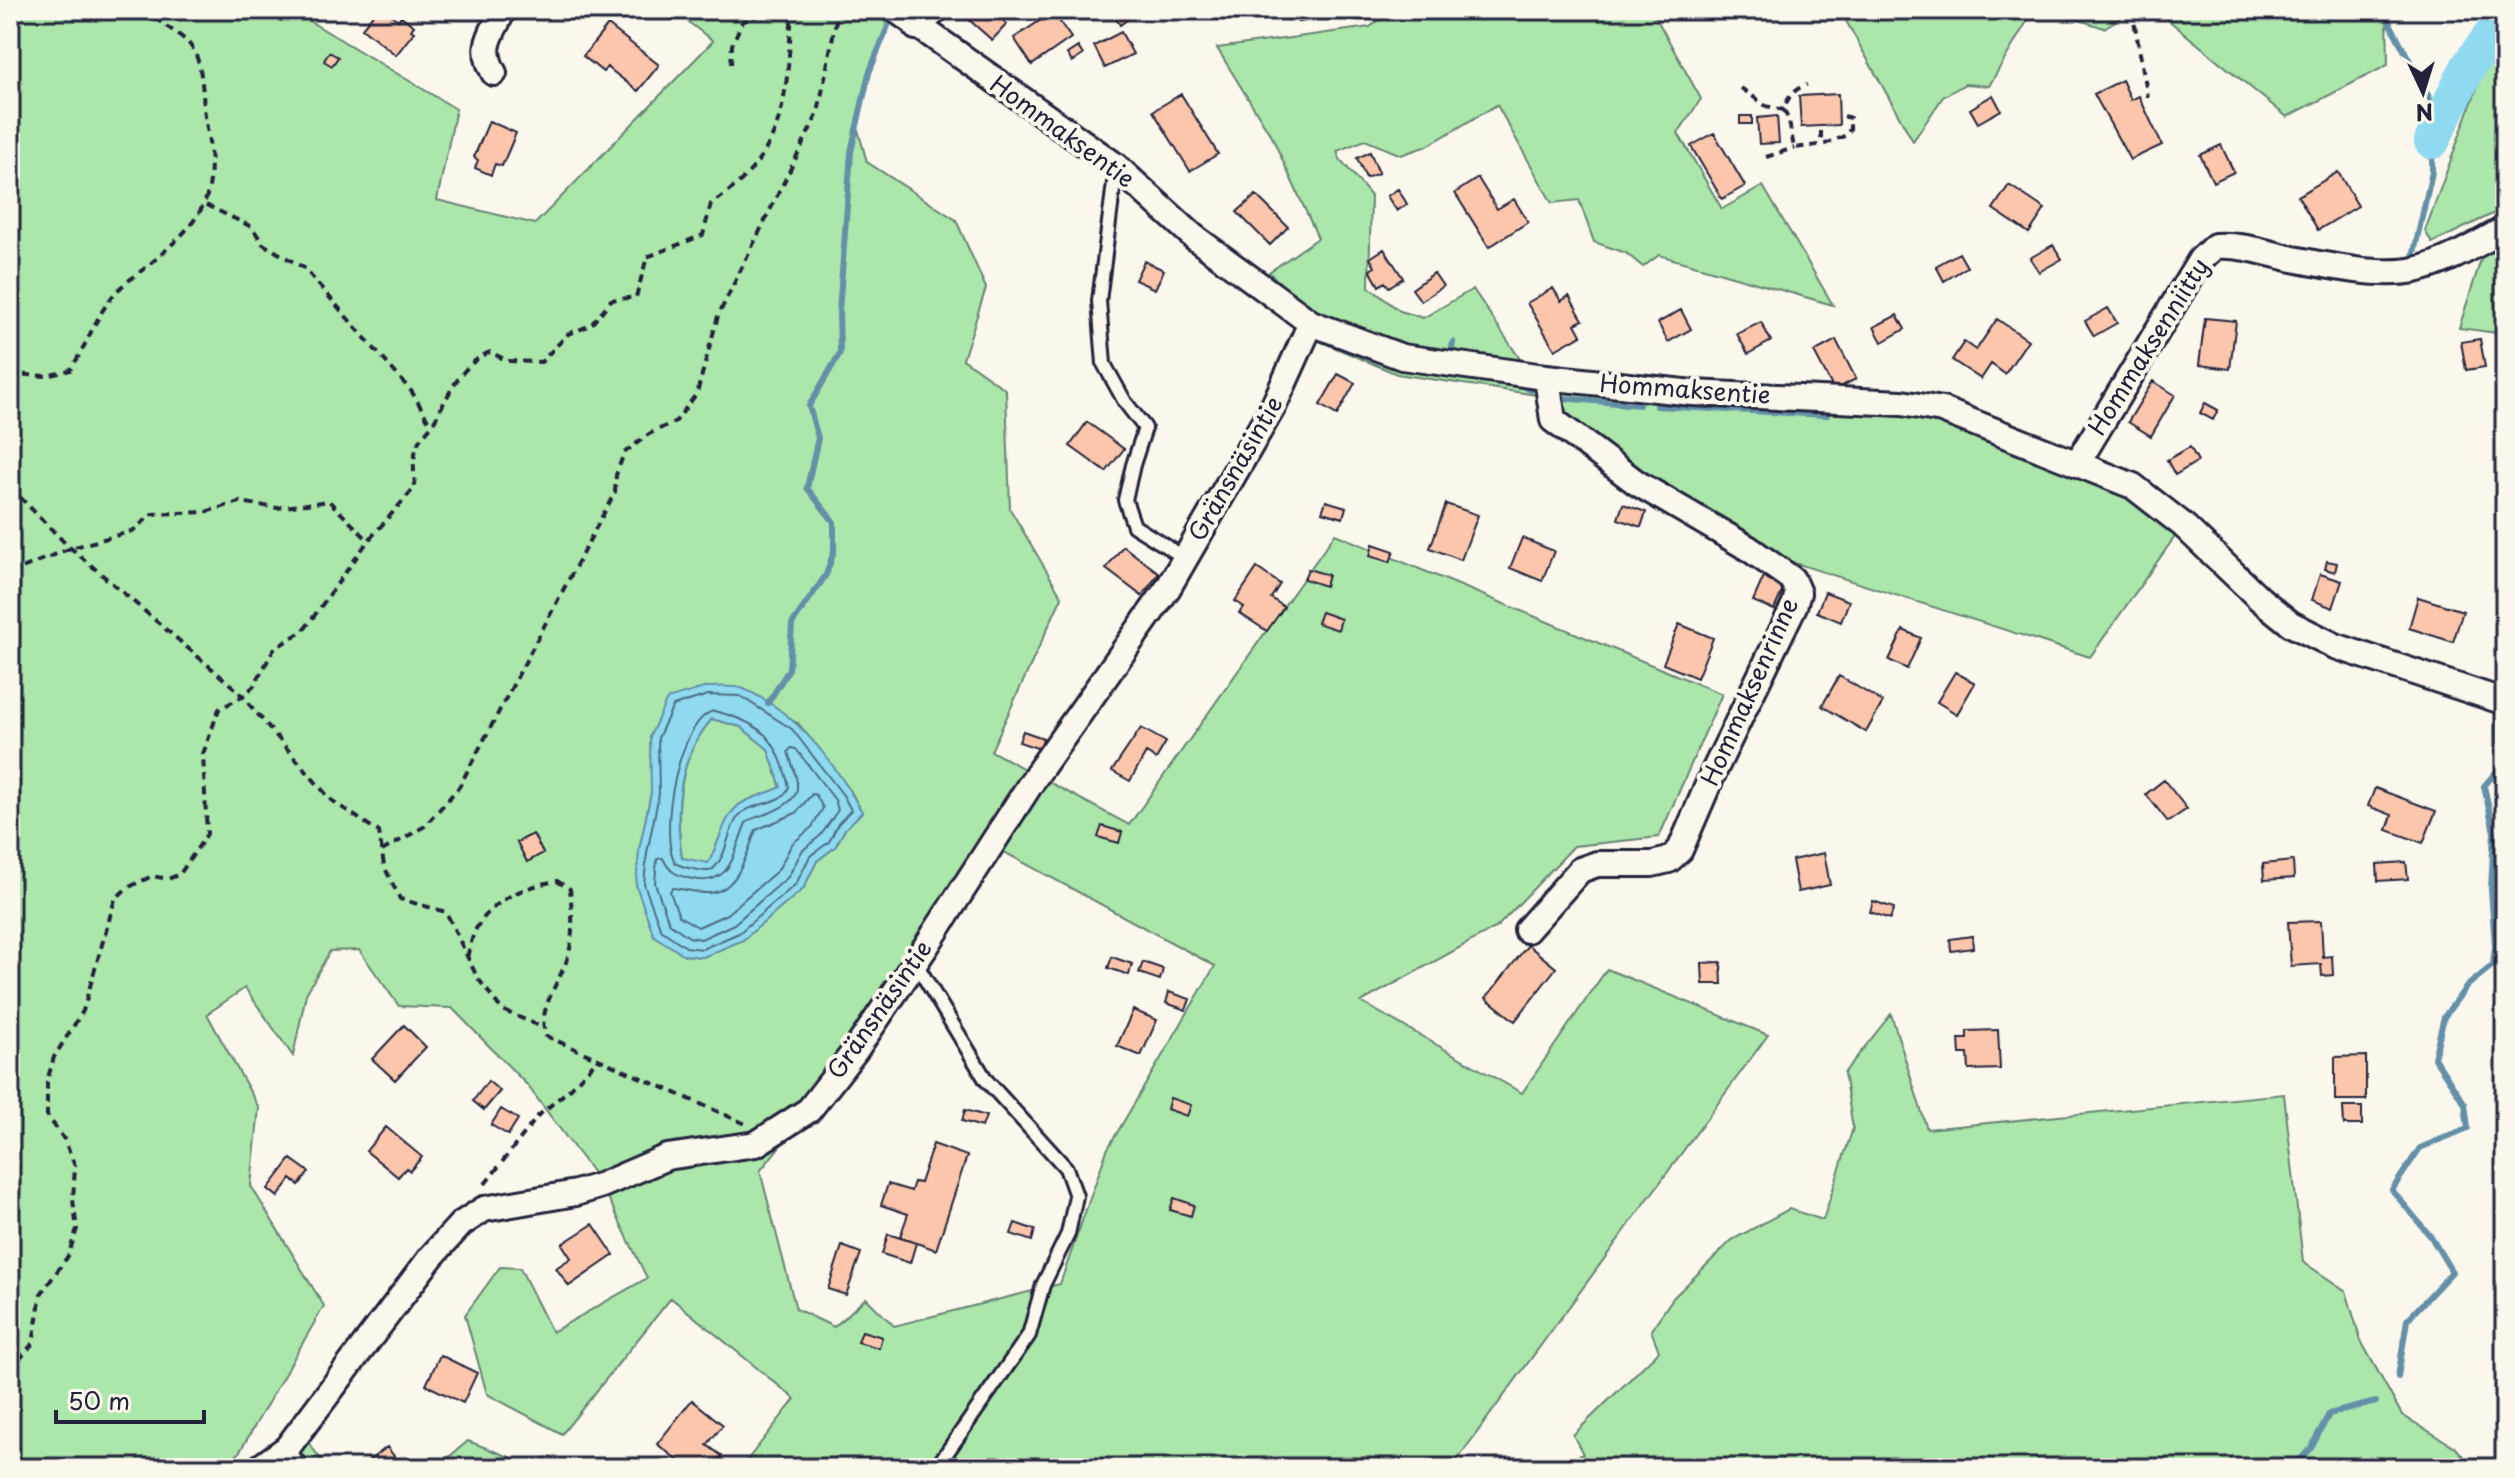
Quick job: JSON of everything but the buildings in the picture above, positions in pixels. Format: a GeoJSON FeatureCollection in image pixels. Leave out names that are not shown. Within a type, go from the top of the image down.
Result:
{"type":"FeatureCollection","features":[{"type":"Feature","properties":{"kind":"street"},"geometry":{"type":"LineString","coordinates":[[494,73],[487,60],[486,47],[503,10]]}},
{"type":"Feature","properties":{"kind":"street","name":"Hommaksentie"},"geometry":{"type":"LineString","coordinates":[[896,10],[1116,166],[1194,237],[1311,323],[1402,357],[1547,378],[1645,388],[1902,403],[1942,410],[2133,486],[2183,525],[2260,599],[2291,624],[2335,646],[2505,702]]}},
{"type":"Feature","properties":{"kind":"street"},"geometry":{"type":"LineString","coordinates":[[916,27],[936,10]]}},
{"type":"Feature","properties":{"kind":"street","name":"Hommaksenniitty"},"geometry":{"type":"LineString","coordinates":[[2078,462],[2201,259],[2215,246],[2231,245],[2380,272],[2406,271],[2436,263],[2505,229]]}},
{"type":"Feature","properties":{"kind":"street","name":"Gränsnäsintie"},"geometry":{"type":"LineString","coordinates":[[259,1468],[287,1448],[431,1257],[472,1216],[484,1209],[576,1193],[667,1157],[756,1144],[809,1110],[855,1051],[1037,774],[1168,588],[1274,405],[1311,323]]}},
{"type":"Feature","properties":{"kind":"street","name":"Hommaksenrinne"},"geometry":{"type":"LineString","coordinates":[[1527,930],[1580,870],[1597,864],[1660,862],[1669,860],[1680,850],[1798,593],[1792,579],[1748,548],[1637,483],[1553,420],[1547,378]]}},
{"type":"Feature","properties":{"kind":"lane"},"geometry":{"type":"LineString","coordinates":[[1116,166],[1099,301],[1104,364],[1125,402],[1145,428],[1125,500],[1134,526],[1185,558]]}},
{"type":"Feature","properties":{"kind":"lane"},"geometry":{"type":"LineString","coordinates":[[915,962],[986,1080],[1066,1168],[1076,1196],[1068,1234],[1043,1285],[1029,1335],[936,1468]]}},
{"type":"Feature","properties":{"kind":"lane"},"geometry":{"type":"LineString","coordinates":[[287,1448],[302,1468]]}},
{"type":"Feature","properties":{"kind":"path"},"geometry":{"type":"LineString","coordinates":[[10,374],[47,376],[70,370],[87,346],[93,327],[117,292],[175,242],[206,205],[212,177],[211,146],[195,54],[178,33],[155,20],[148,10]]}},
{"type":"Feature","properties":{"kind":"path"},"geometry":{"type":"LineString","coordinates":[[731,64],[732,45],[742,22],[771,10]]}},
{"type":"Feature","properties":{"kind":"path"},"geometry":{"type":"LineString","coordinates":[[10,1371],[33,1343],[41,1294],[68,1256],[77,1229],[73,1200],[75,1166],[64,1139],[47,1115],[47,1081],[54,1057],[83,1011],[115,899],[127,888],[152,876],[168,879],[180,874],[207,834],[203,754],[219,709],[242,697],[254,686],[274,649],[304,630],[368,541],[415,487],[413,463],[419,440],[432,426],[443,400],[475,358],[490,352],[508,361],[541,362],[568,334],[591,325],[611,300],[636,297],[647,257],[703,235],[711,204],[727,194],[754,167],[778,125],[787,89],[792,10]]}},
{"type":"Feature","properties":{"kind":"path"},"geometry":{"type":"LineString","coordinates":[[382,851],[425,826],[459,787],[615,492],[616,475],[624,453],[649,434],[676,421],[697,393],[718,316],[818,113],[838,10]]}},
{"type":"Feature","properties":{"kind":"path"},"geometry":{"type":"LineString","coordinates":[[2132,10],[2148,97]]}},
{"type":"Feature","properties":{"kind":"path"},"geometry":{"type":"LineString","coordinates":[[1794,148],[1784,110],[1794,91],[1807,85]]}},
{"type":"Feature","properties":{"kind":"path"},"geometry":{"type":"LineString","coordinates":[[1741,88],[1766,106],[1784,110]]}},
{"type":"Feature","properties":{"kind":"path"},"geometry":{"type":"LineString","coordinates":[[1766,157],[1847,135],[1851,124],[1850,118],[1844,116]]}},
{"type":"Feature","properties":{"kind":"path"},"geometry":{"type":"LineString","coordinates":[[1821,131],[1821,144]]}},
{"type":"Feature","properties":{"kind":"path"},"geometry":{"type":"LineString","coordinates":[[206,205],[252,227],[263,244],[304,268],[412,392],[432,426]]}},
{"type":"Feature","properties":{"kind":"path"},"geometry":{"type":"LineString","coordinates":[[10,487],[71,548],[242,697],[331,800],[379,832],[384,866],[400,899],[446,912],[477,977],[502,1010],[542,1027]]}},
{"type":"Feature","properties":{"kind":"path"},"geometry":{"type":"LineString","coordinates":[[10,573],[71,548],[133,531],[152,514],[205,512],[240,502],[277,508],[329,501],[368,541]]}},
{"type":"Feature","properties":{"kind":"path"},"geometry":{"type":"LineString","coordinates":[[467,957],[476,928],[496,906],[528,885],[557,881],[570,889],[573,918],[569,952],[545,1013],[542,1027],[546,1036],[770,1135]]}},
{"type":"Feature","properties":{"kind":"path"},"geometry":{"type":"LineString","coordinates":[[485,1184],[538,1116],[571,1088],[598,1059]]}},
{"type":"Feature","properties":{"kind":"green space"},"geometry":{"type":"Polygon","coordinates":[[[10,10],[291,10],[456,109],[437,200],[535,224],[713,41],[673,10],[876,10],[888,26],[869,73],[857,126],[867,162],[956,220],[986,288],[963,359],[1006,390],[1010,509],[1062,597],[991,751],[1129,825],[1335,534],[1722,694],[1659,837],[1574,846],[1497,927],[1361,1002],[1522,1093],[1607,969],[1768,1035],[1451,1468],[741,1468],[795,1399],[671,1298],[562,1434],[487,1394],[465,1315],[500,1267],[520,1268],[552,1332],[647,1278],[602,1185],[527,1085],[452,1008],[399,1006],[359,950],[330,951],[306,994],[293,1056],[245,988],[207,1014],[259,1108],[251,1186],[324,1306],[239,1453],[221,1468],[10,1468],[10,10]],[[707,687],[651,793],[639,851],[684,955],[703,957],[743,940],[803,889],[817,861],[835,847],[845,829],[862,812],[850,790],[798,723],[707,687]],[[991,845],[809,1110],[760,1171],[796,1309],[834,1327],[866,1298],[894,1326],[1060,1284],[1107,1150],[1215,966],[991,845]]]}},
{"type":"Feature","properties":{"kind":"green space"},"geometry":{"type":"Polygon","coordinates":[[[1392,10],[1672,10],[1655,16],[1701,99],[1678,133],[1722,209],[1763,186],[1833,305],[1659,255],[1643,267],[1626,253],[1594,242],[1579,200],[1552,203],[1497,105],[1427,146],[1401,155],[1365,140],[1337,151],[1340,159],[1371,196],[1369,287],[1400,311],[1423,318],[1473,289],[1524,365],[1410,351],[1318,319],[1269,272],[1318,238],[1273,139],[1217,48],[1370,27],[1392,10]]]}},
{"type":"Feature","properties":{"kind":"green space"},"geometry":{"type":"Polygon","coordinates":[[[1840,10],[2133,10],[2104,28],[2060,14],[2032,13],[1989,86],[1965,84],[1943,97],[1913,141],[1840,10]]]}},
{"type":"Feature","properties":{"kind":"green space"},"geometry":{"type":"Polygon","coordinates":[[[2156,10],[2387,10],[2388,65],[2287,117],[2156,10]]]}},
{"type":"Feature","properties":{"kind":"green space"},"geometry":{"type":"Polygon","coordinates":[[[2505,11],[2505,208],[2432,243],[2425,231],[2505,11]]]}},
{"type":"Feature","properties":{"kind":"green space"},"geometry":{"type":"Polygon","coordinates":[[[2505,237],[2505,334],[2459,328],[2485,247],[2505,237]]]}},
{"type":"Feature","properties":{"kind":"green space"},"geometry":{"type":"Polygon","coordinates":[[[1311,323],[1402,357],[1902,403],[2078,462],[2183,525],[2090,657],[1748,548],[1553,420],[1550,397],[1397,374],[1310,337],[1311,323]]]}},
{"type":"Feature","properties":{"kind":"green space"},"geometry":{"type":"Polygon","coordinates":[[[712,719],[741,727],[768,749],[781,788],[737,806],[708,864],[682,858],[679,803],[692,750],[712,719]]]}},
{"type":"Feature","properties":{"kind":"green space"},"geometry":{"type":"Polygon","coordinates":[[[1891,1014],[1927,1129],[2284,1094],[2303,1262],[2346,1291],[2361,1341],[2402,1415],[2455,1447],[2474,1468],[1550,1468],[1583,1454],[1573,1435],[1659,1351],[1651,1330],[1673,1298],[1732,1240],[1789,1209],[1823,1220],[1853,1128],[1844,1073],[1891,1014]]]}},
{"type":"Feature","properties":{"kind":"green space"},"geometry":{"type":"Polygon","coordinates":[[[306,1439],[327,1468],[286,1468],[283,1464],[306,1439]]]}},
{"type":"Feature","properties":{"kind":"green space"},"geometry":{"type":"Polygon","coordinates":[[[468,1441],[525,1463],[522,1468],[436,1468],[468,1441]]]}},
{"type":"Feature","properties":{"kind":"water"},"geometry":{"type":"Polygon","coordinates":[[[726,686],[744,689],[763,699],[798,725],[813,741],[840,775],[862,812],[845,829],[835,847],[817,861],[803,889],[743,940],[703,957],[684,955],[654,936],[636,885],[639,851],[651,793],[650,736],[667,699],[707,687],[726,686]],[[712,719],[692,750],[685,767],[679,803],[682,858],[708,863],[731,813],[748,800],[781,787],[768,749],[741,727],[712,719]]]}},
{"type":"Feature","properties":{"kind":"waterway"},"geometry":{"type":"LineString","coordinates":[[2383,10],[2433,105],[2432,172],[2413,257]]}},
{"type":"Feature","properties":{"kind":"waterway"},"geometry":{"type":"LineString","coordinates":[[2432,141],[2468,67],[2505,17]]}},
{"type":"Feature","properties":{"kind":"waterway"},"geometry":{"type":"LineString","coordinates":[[768,703],[789,669],[792,624],[826,575],[834,551],[834,522],[807,488],[818,438],[809,406],[840,353],[839,312],[851,152],[869,73],[888,26]]}},
{"type":"Feature","properties":{"kind":"waterway"},"geometry":{"type":"LineString","coordinates":[[1451,357],[1453,342]]}},
{"type":"Feature","properties":{"kind":"waterway"},"geometry":{"type":"LineString","coordinates":[[1516,383],[1531,390]]}},
{"type":"Feature","properties":{"kind":"waterway"},"geometry":{"type":"LineString","coordinates":[[1561,398],[1639,405]]}},
{"type":"Feature","properties":{"kind":"waterway"},"geometry":{"type":"LineString","coordinates":[[1656,406],[1827,415]]}},
{"type":"Feature","properties":{"kind":"waterway"},"geometry":{"type":"LineString","coordinates":[[2498,719],[2499,742],[2505,748]]}},
{"type":"Feature","properties":{"kind":"waterway"},"geometry":{"type":"LineString","coordinates":[[2398,1377],[2407,1320],[2452,1272],[2431,1237],[2392,1190],[2420,1148],[2468,1128],[2465,1104],[2434,1058],[2444,1017],[2467,986],[2493,965],[2495,946],[2491,889],[2494,832],[2484,786],[2505,762]]}},
{"type":"Feature","properties":{"kind":"waterway"},"geometry":{"type":"LineString","coordinates":[[2292,1468],[2311,1448],[2329,1414],[2376,1402]]}}]}
